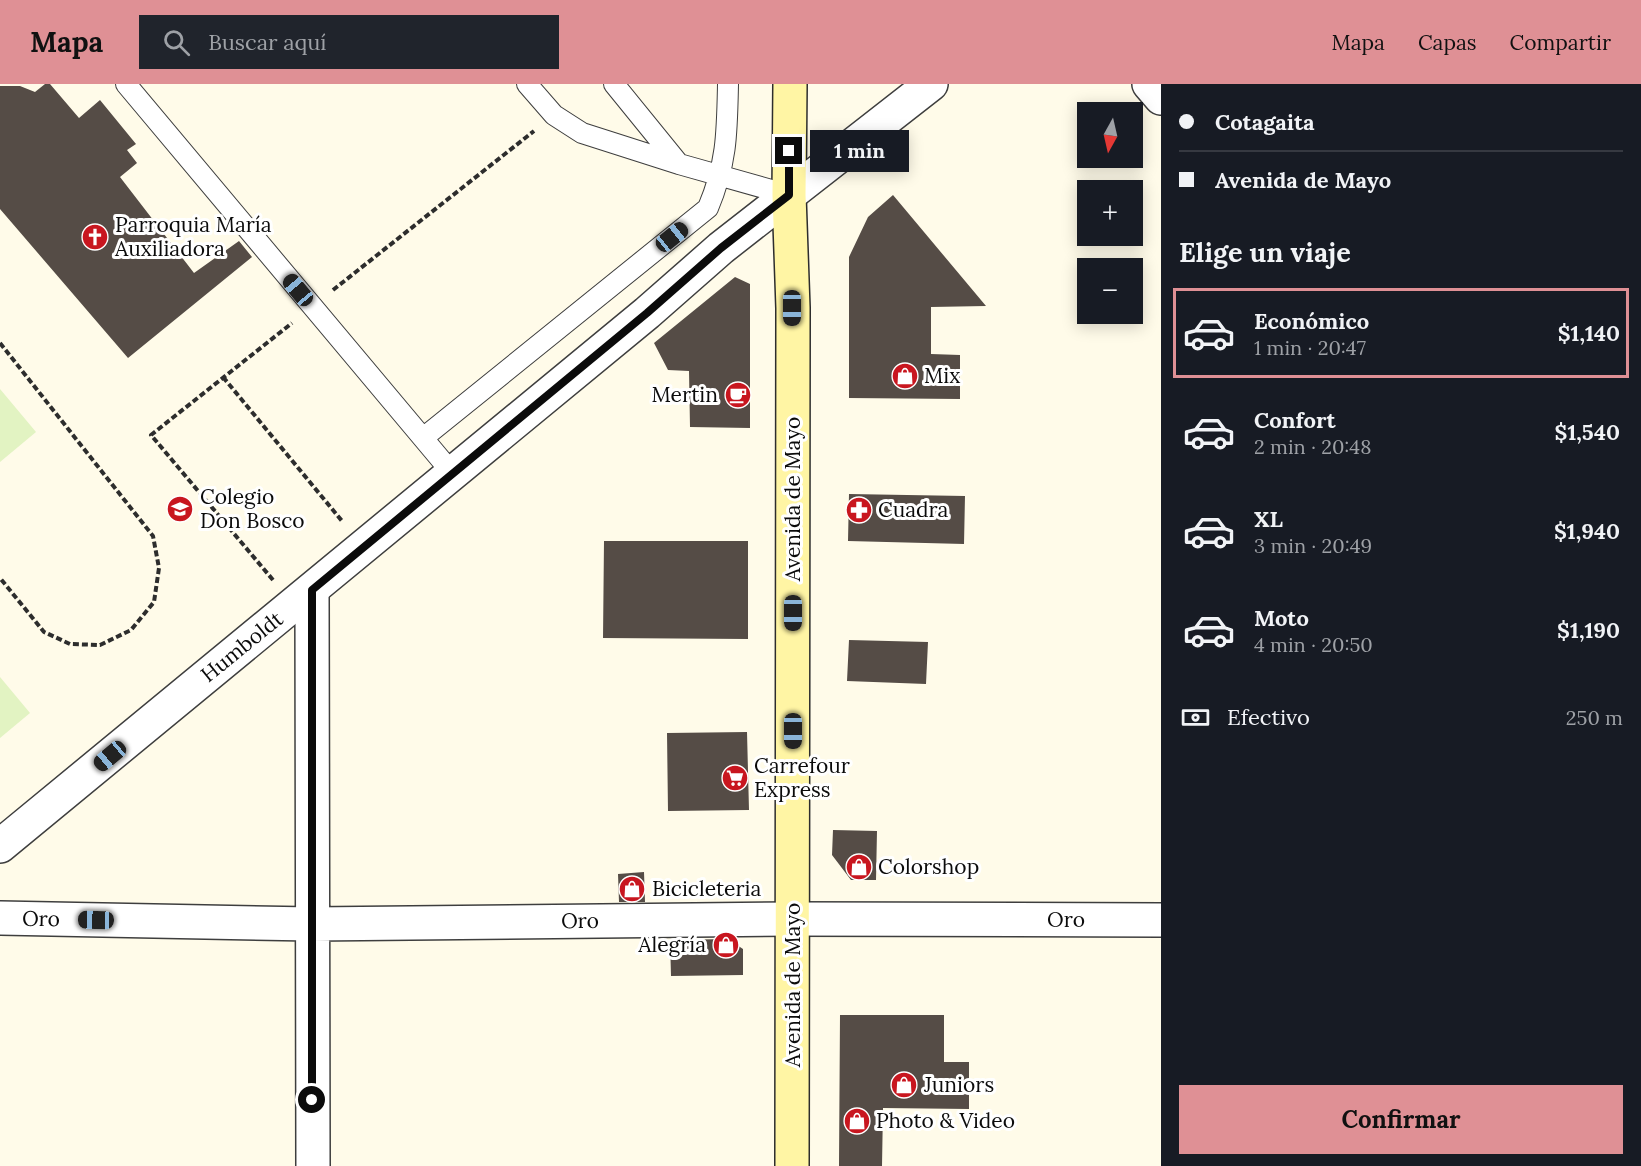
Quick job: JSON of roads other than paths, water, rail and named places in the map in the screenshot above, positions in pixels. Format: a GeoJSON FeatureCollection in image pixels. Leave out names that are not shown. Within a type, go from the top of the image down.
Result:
{"type":"FeatureCollection","features":[{"type":"Feature","properties":{"kind":"main road","name":"Avenida de Mayo"},"geometry":{"type":"LineString","coordinates":[[790,84],[789,195],[793,332],[792,1166]]}},
{"type":"Feature","properties":{"kind":"street","name":"Humboldt"},"geometry":{"type":"LineString","coordinates":[[0,846],[453,474],[647,313],[721,248],[931,84]]}},
{"type":"Feature","properties":{"kind":"street"},"geometry":{"type":"LineString","coordinates":[[1149,84],[1161,98]]}},
{"type":"Feature","properties":{"kind":"street"},"geometry":{"type":"LineString","coordinates":[[303,597],[312,924],[313,1166]]}},
{"type":"Feature","properties":{"kind":"street","name":"Oro"},"geometry":{"type":"LineString","coordinates":[[0,918],[312,924],[793,919],[1161,920]]}},
{"type":"Feature","properties":{"kind":"lane"},"geometry":{"type":"LineString","coordinates":[[126,84],[453,474]]}},
{"type":"Feature","properties":{"kind":"lane"},"geometry":{"type":"LineString","coordinates":[[527,84],[554,115],[582,133],[679,164],[789,195]]}},
{"type":"Feature","properties":{"kind":"lane"},"geometry":{"type":"LineString","coordinates":[[614,84],[679,164]]}},
{"type":"Feature","properties":{"kind":"lane"},"geometry":{"type":"LineString","coordinates":[[423,438],[708,208],[730,179],[727,141],[728,84]]}},
{"type":"Feature","properties":{"kind":"place","name":"Parroquia María Auxiliadora"},"geometry":{"type":"Point","coordinates":[95,237]}},
{"type":"Feature","properties":{"kind":"place","name":"Mix"},"geometry":{"type":"Point","coordinates":[905,376]}},
{"type":"Feature","properties":{"kind":"place","name":"Mertin"},"geometry":{"type":"Point","coordinates":[738,395]}},
{"type":"Feature","properties":{"kind":"place","name":"Colegio Don Bosco"},"geometry":{"type":"Point","coordinates":[180,509]}},
{"type":"Feature","properties":{"kind":"place","name":"Cuadra"},"geometry":{"type":"Point","coordinates":[859,510]}},
{"type":"Feature","properties":{"kind":"place","name":"Carrefour Express"},"geometry":{"type":"Point","coordinates":[735,778]}},
{"type":"Feature","properties":{"kind":"place","name":"Colorshop"},"geometry":{"type":"Point","coordinates":[859,867]}},
{"type":"Feature","properties":{"kind":"place","name":"Bicicleteria"},"geometry":{"type":"Point","coordinates":[632,889]}},
{"type":"Feature","properties":{"kind":"place","name":"Alegría"},"geometry":{"type":"Point","coordinates":[726,945]}},
{"type":"Feature","properties":{"kind":"place","name":"Juniors"},"geometry":{"type":"Point","coordinates":[904,1085]}},
{"type":"Feature","properties":{"kind":"place","name":"Photo & Video"},"geometry":{"type":"Point","coordinates":[857,1121]}}]}
